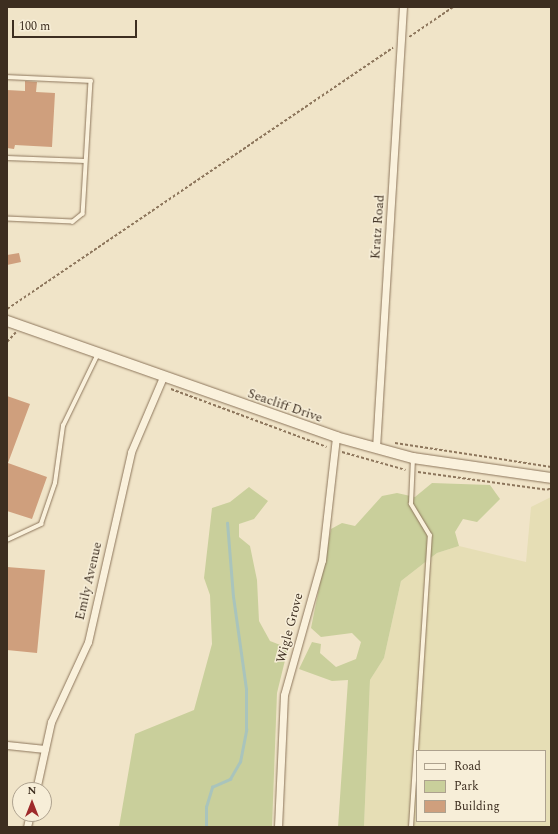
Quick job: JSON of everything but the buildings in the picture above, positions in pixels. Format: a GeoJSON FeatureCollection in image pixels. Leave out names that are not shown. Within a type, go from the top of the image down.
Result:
{"type":"FeatureCollection","features":[{"type":"Feature","properties":{"kind":"main road","name":"Seacliff Drive"},"geometry":{"type":"LineString","coordinates":[[7,321],[336,437],[413,458],[551,478]]}},
{"type":"Feature","properties":{"kind":"street","name":"Kratz Road"},"geometry":{"type":"LineString","coordinates":[[376,448],[403,7]]}},
{"type":"Feature","properties":{"kind":"street","name":"Emily Avenue"},"geometry":{"type":"LineString","coordinates":[[38,782],[51,722],[88,642],[131,452],[163,377]]}},
{"type":"Feature","properties":{"kind":"street","name":"Wigle Grove"},"geometry":{"type":"LineString","coordinates":[[278,827],[284,695],[322,560],[336,437]]}},
{"type":"Feature","properties":{"kind":"street"},"geometry":{"type":"LineString","coordinates":[[7,745],[45,749]]}},
{"type":"Feature","properties":{"kind":"lane"},"geometry":{"type":"LineString","coordinates":[[7,77],[91,81],[83,214],[74,222],[7,219]]}},
{"type":"Feature","properties":{"kind":"lane"},"geometry":{"type":"LineString","coordinates":[[7,158],[85,161]]}},
{"type":"Feature","properties":{"kind":"lane"},"geometry":{"type":"LineString","coordinates":[[7,540],[41,524],[55,483],[62,426],[98,352]]}},
{"type":"Feature","properties":{"kind":"lane"},"geometry":{"type":"LineString","coordinates":[[413,458],[411,504],[430,536],[416,750]]}},
{"type":"Feature","properties":{"kind":"lane"},"geometry":{"type":"LineString","coordinates":[[411,827],[416,750]]}},
{"type":"Feature","properties":{"kind":"path"},"geometry":{"type":"LineString","coordinates":[[7,309],[453,7]]}},
{"type":"Feature","properties":{"kind":"path"},"geometry":{"type":"LineString","coordinates":[[7,342],[19,325]]}},
{"type":"Feature","properties":{"kind":"path"},"geometry":{"type":"LineString","coordinates":[[376,448],[397,443],[551,467]]}},
{"type":"Feature","properties":{"kind":"shaded area"},"geometry":{"type":"Polygon","coordinates":[[[551,497],[551,827],[364,827],[370,680],[384,658],[401,581],[437,553],[459,546],[526,562],[531,507],[551,497]]]}},
{"type":"Feature","properties":{"kind":"green space"},"geometry":{"type":"Polygon","coordinates":[[[432,483],[490,485],[500,499],[477,522],[463,519],[455,532],[459,546],[437,553],[401,581],[384,658],[370,680],[364,827],[338,827],[348,680],[332,681],[299,669],[312,642],[321,644],[320,653],[336,667],[356,659],[361,642],[352,633],[321,637],[311,628],[331,529],[342,523],[355,526],[382,496],[397,493],[415,497],[432,483]]]}},
{"type":"Feature","properties":{"kind":"green space"},"geometry":{"type":"Polygon","coordinates":[[[249,487],[268,501],[254,519],[239,524],[239,537],[250,546],[257,580],[259,621],[270,641],[288,648],[277,693],[272,827],[119,827],[135,734],[194,710],[212,644],[210,595],[204,578],[212,508],[230,502],[249,487]]]}},
{"type":"Feature","properties":{"kind":"waterway"},"geometry":{"type":"LineString","coordinates":[[206,827],[206,807],[212,787],[230,779],[240,762],[246,730],[246,689],[233,597],[227,523]]}}]}
